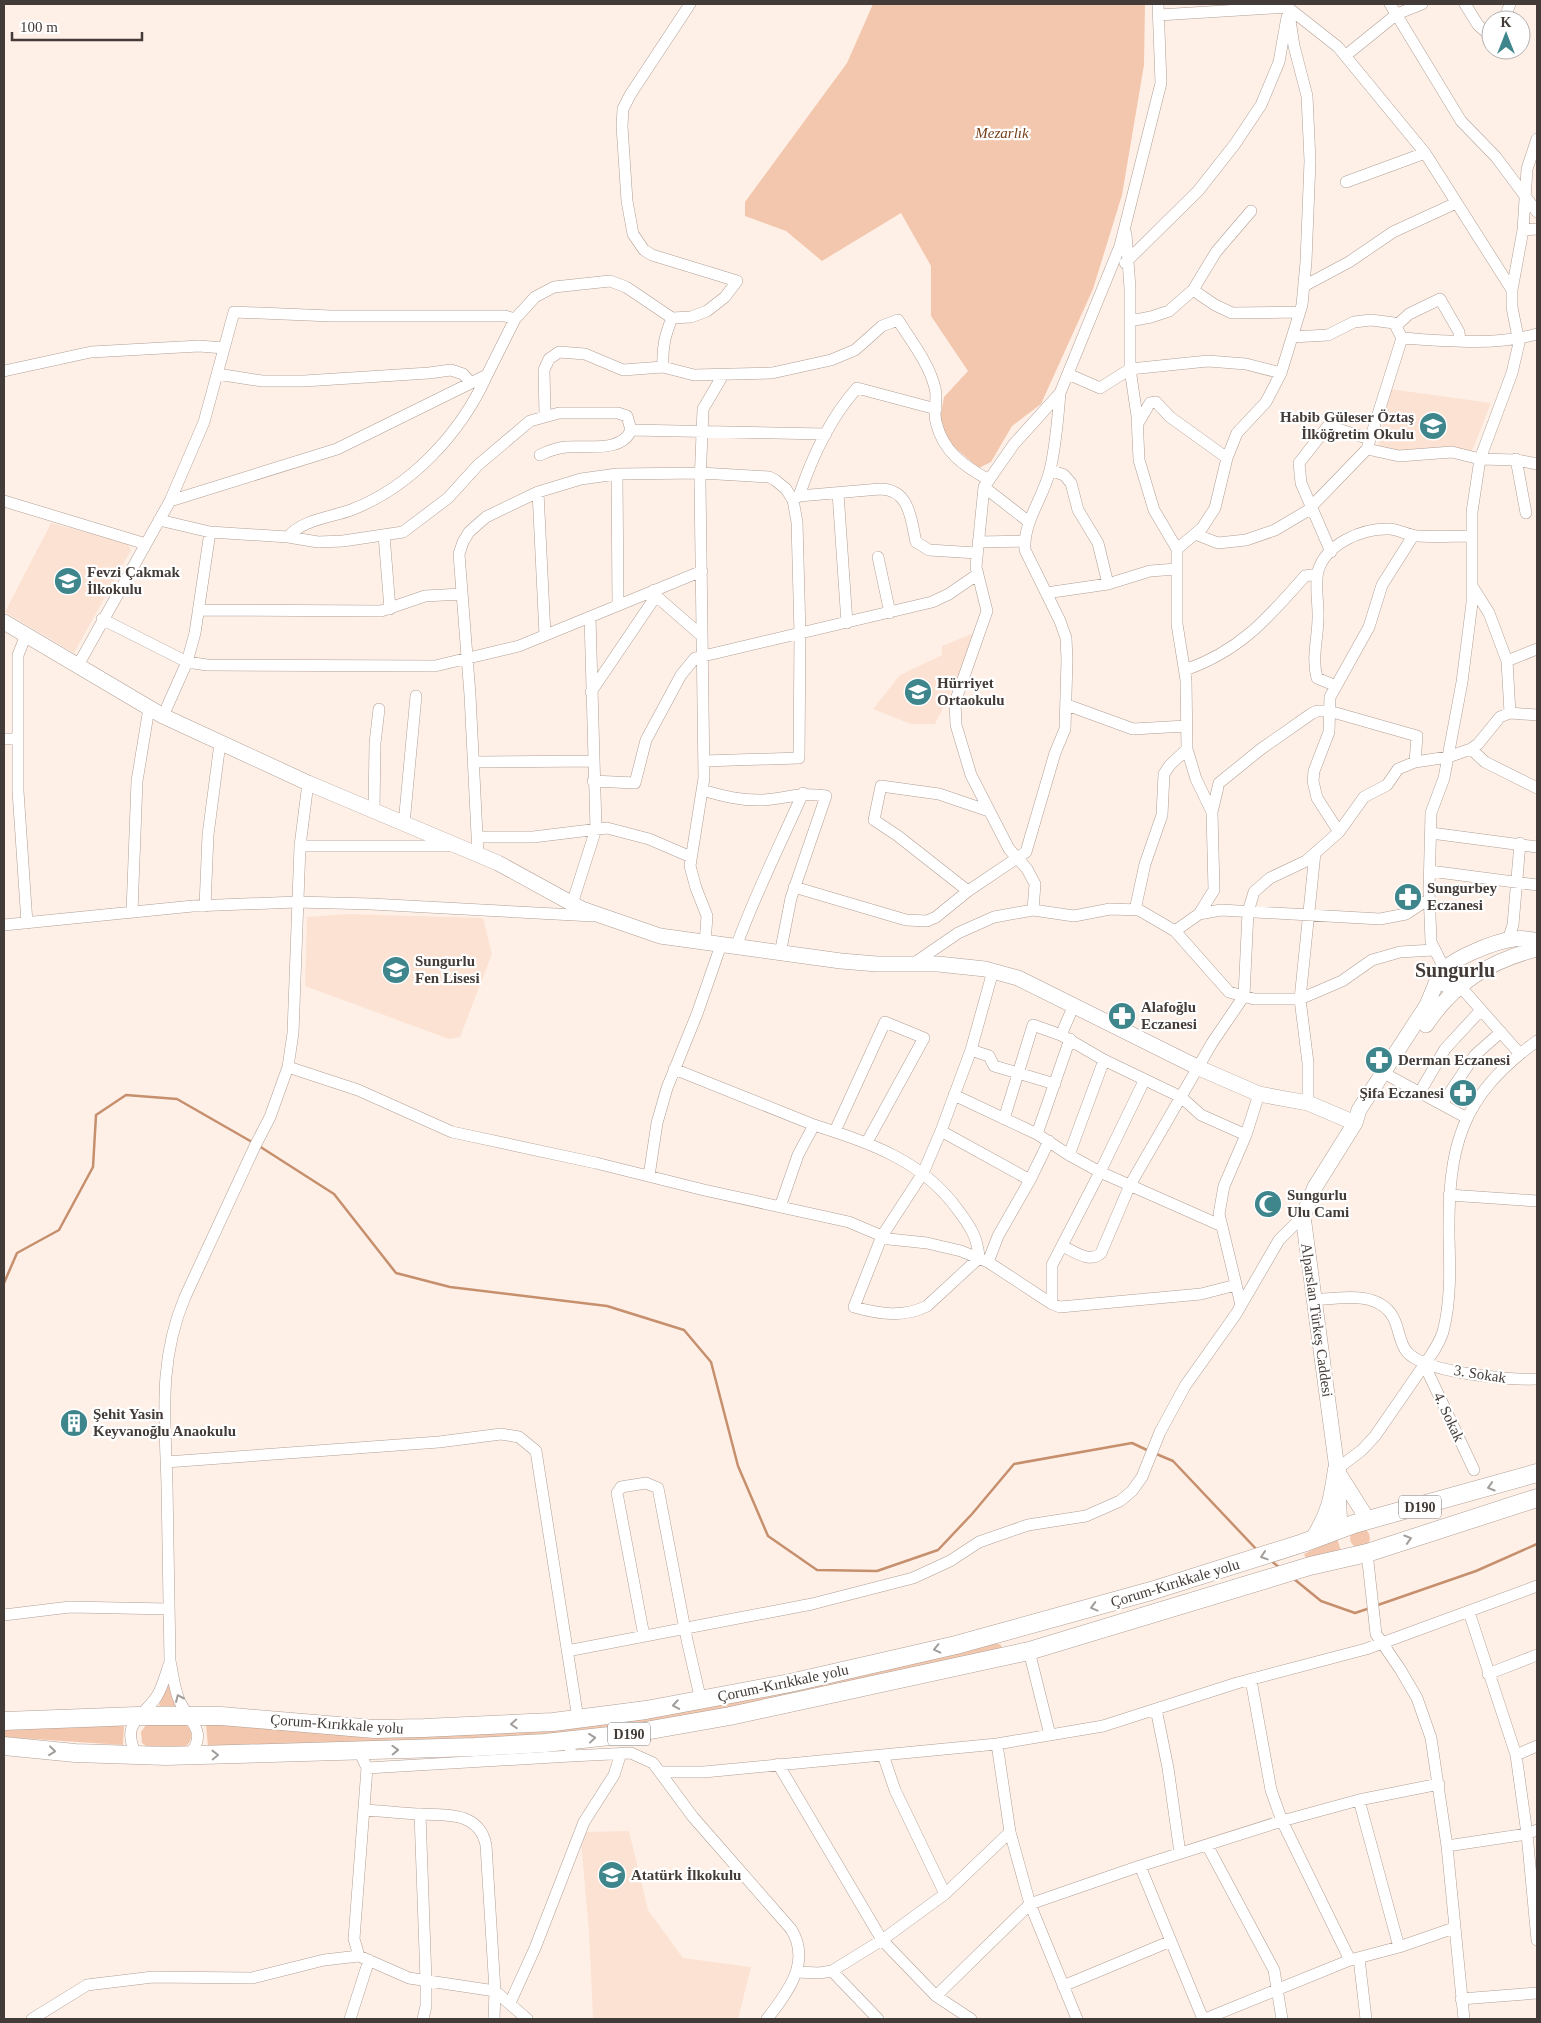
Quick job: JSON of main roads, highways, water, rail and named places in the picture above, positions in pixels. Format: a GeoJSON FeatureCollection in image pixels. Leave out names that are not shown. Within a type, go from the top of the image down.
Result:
{"type":"FeatureCollection","features":[{"type":"Feature","properties":{"kind":"highway"},"geometry":{"type":"LineString","coordinates":[[1308,1541],[1327,1519],[1336,1469]]}},
{"type":"Feature","properties":{"kind":"highway","name":"Çorum-Kırıkkale yolu"},"geometry":{"type":"LineString","coordinates":[[4,1721],[190,1716],[239,1717],[374,1729],[487,1726],[578,1719],[701,1700],[790,1683],[956,1645],[1225,1568],[1368,1520],[1537,1473]]}},
{"type":"Feature","properties":{"kind":"highway","name":"Çorum-Kırıkkale yolu"},"geometry":{"type":"LineString","coordinates":[[4,1746],[136,1756],[359,1751],[476,1755],[570,1748],[628,1734],[730,1716],[1029,1651],[1310,1566],[1371,1551],[1537,1498]]}},
{"type":"Feature","properties":{"kind":"highway"},"geometry":{"type":"LineString","coordinates":[[1368,1520],[1377,1537],[1371,1551]]}},
{"type":"Feature","properties":{"kind":"highway"},"geometry":{"type":"LineString","coordinates":[[1340,1529],[1350,1557]]}},
{"type":"Feature","properties":{"kind":"main road"},"geometry":{"type":"LineString","coordinates":[[4,622],[77,667],[163,716],[308,783],[498,864],[572,904],[609,918],[660,936],[780,954],[877,964],[938,964],[994,971],[1018,978],[1199,1068],[1259,1094],[1313,1105],[1357,1117]]}},
{"type":"Feature","properties":{"kind":"main road"},"geometry":{"type":"LineString","coordinates":[[1537,941],[1508,940],[1461,958],[1442,972],[1444,984],[1461,984],[1507,958],[1537,949]]}},
{"type":"Feature","properties":{"kind":"main road"},"geometry":{"type":"LineString","coordinates":[[1507,958],[1508,940]]}},
{"type":"Feature","properties":{"kind":"main road"},"geometry":{"type":"LineString","coordinates":[[1461,958],[1470,965],[1461,984]]}},
{"type":"Feature","properties":{"kind":"main road","name":"Alparslan Türkeş Caddesi"},"geometry":{"type":"LineString","coordinates":[[1340,1529],[1336,1469],[1303,1216],[1315,1187],[1427,1005],[1442,972]]}},
{"type":"Feature","properties":{"kind":"main road","name":"Alparslan Türkeş Caddesi"},"geometry":{"type":"LineString","coordinates":[[1357,1117],[1368,1114],[1430,1018],[1461,984]]}},
{"type":"Feature","properties":{"kind":"main road"},"geometry":{"type":"LineString","coordinates":[[1336,1469],[1368,1520]]}},
{"type":"Feature","properties":{"kind":"waterway"},"geometry":{"type":"LineString","coordinates":[[4,1283],[17,1253],[59,1230],[93,1167],[96,1115],[126,1095],[177,1099],[252,1142]]}},
{"type":"Feature","properties":{"kind":"waterway"},"geometry":{"type":"LineString","coordinates":[[259,1146],[334,1194],[396,1273],[450,1287],[607,1306],[684,1330],[711,1362],[738,1466],[768,1536],[817,1570],[877,1571],[938,1550],[972,1514],[1014,1464],[1132,1443],[1149,1451]]}},
{"type":"Feature","properties":{"kind":"waterway"},"geometry":{"type":"LineString","coordinates":[[1154,1453],[1173,1461],[1258,1551]]}},
{"type":"Feature","properties":{"kind":"waterway"},"geometry":{"type":"LineString","coordinates":[[1375,1606],[1476,1571],[1537,1544]]}},
{"type":"Feature","properties":{"kind":"waterway"},"geometry":{"type":"LineString","coordinates":[[1270,1560],[1280,1568]]}},
{"type":"Feature","properties":{"kind":"waterway"},"geometry":{"type":"LineString","coordinates":[[1294,1579],[1321,1601],[1355,1613],[1370,1608]]}},
{"type":"Feature","properties":{"kind":"place","name":"Habib Güleser Öztaş İlköğretim Okulu"},"geometry":{"type":"Point","coordinates":[1433,426]}},
{"type":"Feature","properties":{"kind":"place","name":"Fevzi Çakmak İlkokulu"},"geometry":{"type":"Point","coordinates":[68,581]}},
{"type":"Feature","properties":{"kind":"place","name":"Hürriyet Ortaokulu"},"geometry":{"type":"Point","coordinates":[918,692]}},
{"type":"Feature","properties":{"kind":"place","name":"Sungurbey Eczanesi"},"geometry":{"type":"Point","coordinates":[1408,897]}},
{"type":"Feature","properties":{"kind":"place","name":"Sungurlu Fen Lisesi"},"geometry":{"type":"Point","coordinates":[396,970]}},
{"type":"Feature","properties":{"kind":"place","name":"Alafoğlu Eczanesi"},"geometry":{"type":"Point","coordinates":[1122,1016]}},
{"type":"Feature","properties":{"kind":"place","name":"Derman Eczanesi"},"geometry":{"type":"Point","coordinates":[1379,1060]}},
{"type":"Feature","properties":{"kind":"place","name":"Şifa Eczanesi"},"geometry":{"type":"Point","coordinates":[1463,1093]}},
{"type":"Feature","properties":{"kind":"place","name":"Sungurlu Ulu Cami"},"geometry":{"type":"Point","coordinates":[1268,1204]}},
{"type":"Feature","properties":{"kind":"place","name":"Şehit Yasin Keyvanoğlu Anaokulu"},"geometry":{"type":"Point","coordinates":[74,1423]}},
{"type":"Feature","properties":{"kind":"place","name":"Atatürk İlkokulu"},"geometry":{"type":"Point","coordinates":[612,1875]}},
{"type":"Feature","properties":{"kind":"district","name":"Sungurlu"},"geometry":{"type":"Point","coordinates":[1455,970]}},
{"type":"Feature","properties":{"kind":"park label","name":"Mezarlık"},"geometry":{"type":"Point","coordinates":[1002,133]}}]}
